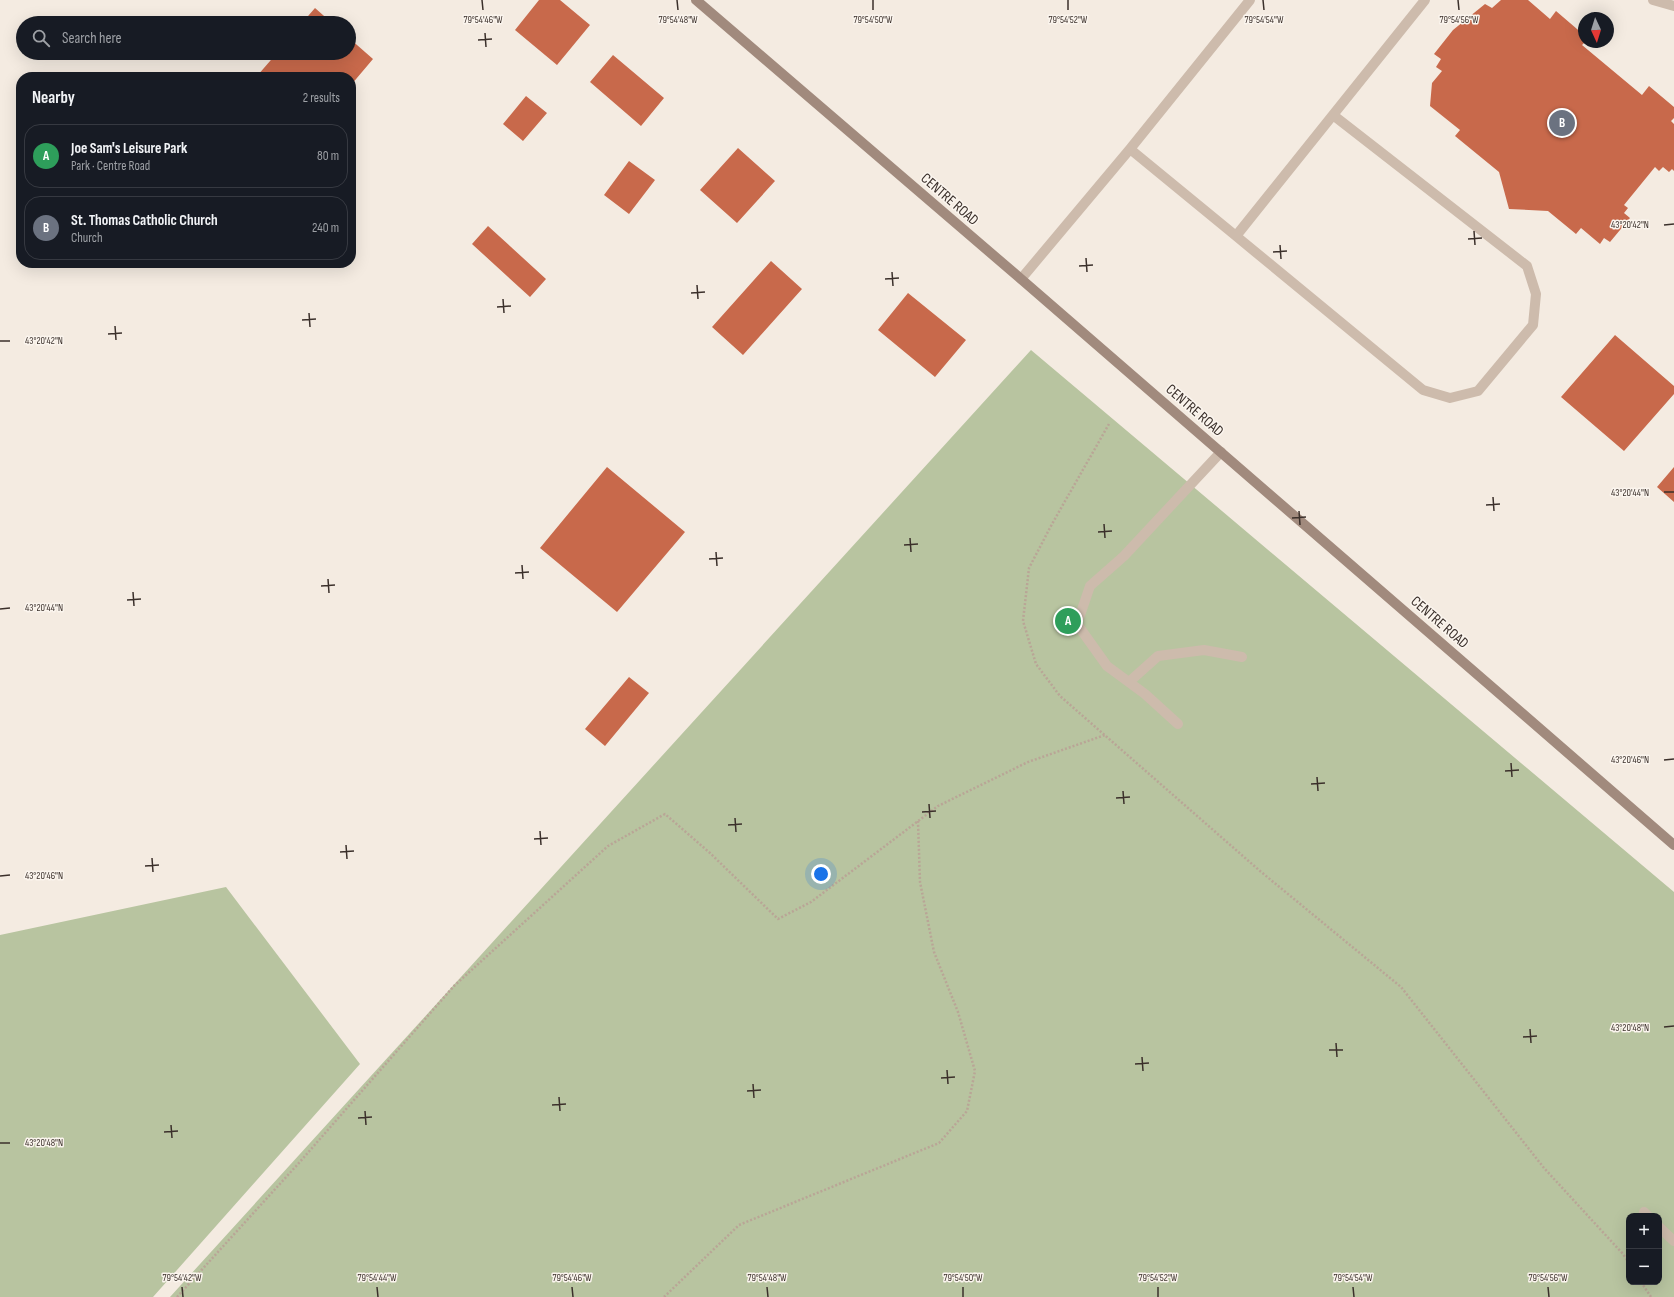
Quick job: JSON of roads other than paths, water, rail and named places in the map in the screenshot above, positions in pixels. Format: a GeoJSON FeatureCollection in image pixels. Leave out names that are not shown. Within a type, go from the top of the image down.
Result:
{"type":"FeatureCollection","features":[{"type":"Feature","properties":{"kind":"main road","name":"CENTRE ROAD"},"geometry":{"type":"LineString","coordinates":[[696,0],[1021,279],[1674,845]]}},
{"type":"Feature","properties":{"kind":"lane"},"geometry":{"type":"LineString","coordinates":[[1021,279],[1130,149],[1250,0]]}},
{"type":"Feature","properties":{"kind":"lane"},"geometry":{"type":"LineString","coordinates":[[1236,236],[1425,0]]}},
{"type":"Feature","properties":{"kind":"lane"},"geometry":{"type":"LineString","coordinates":[[1653,0],[1674,6]]}},
{"type":"Feature","properties":{"kind":"lane"},"geometry":{"type":"LineString","coordinates":[[1130,149],[1423,390],[1450,398],[1478,391],[1532,325],[1536,294],[1527,266],[1333,115]]}},
{"type":"Feature","properties":{"kind":"lane"},"geometry":{"type":"LineString","coordinates":[[1178,724],[1145,694],[1107,666],[1078,624],[1090,586],[1124,556],[1221,452]]}},
{"type":"Feature","properties":{"kind":"lane"},"geometry":{"type":"LineString","coordinates":[[1129,682],[1158,656],[1204,650],[1242,657]]}},
{"type":"Feature","properties":{"kind":"lane"},"geometry":{"type":"LineString","coordinates":[[1662,1230],[1674,1241]]}},
{"type":"Feature","properties":{"kind":"place","name":"St. Thomas Catholic Church"},"geometry":{"type":"Point","coordinates":[1562,123]}},
{"type":"Feature","properties":{"kind":"place","name":"Joe Sam's Leisure Park"},"geometry":{"type":"Point","coordinates":[1068,621]}}]}
